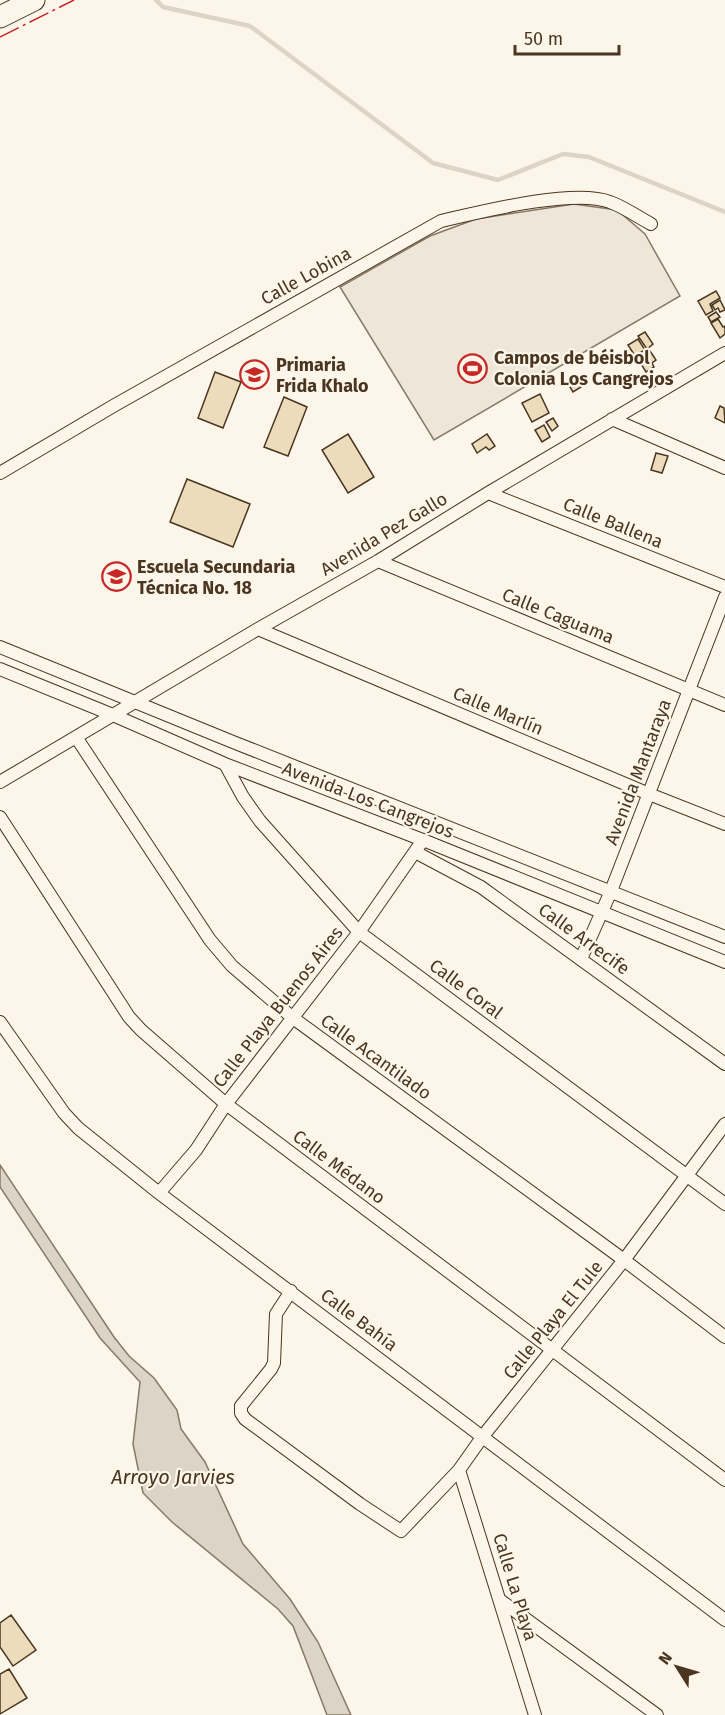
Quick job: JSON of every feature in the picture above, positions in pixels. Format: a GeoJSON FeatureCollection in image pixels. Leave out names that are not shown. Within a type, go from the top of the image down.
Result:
{"type":"FeatureCollection","features":[{"type":"Feature","properties":{"kind":"highway"},"geometry":{"type":"LineString","coordinates":[[0,17],[34,0]]}},
{"type":"Feature","properties":{"kind":"street","name":"Calle Lobina"},"geometry":{"type":"LineString","coordinates":[[0,473],[115,405],[441,221],[496,208],[577,197],[609,201],[651,224]]}},
{"type":"Feature","properties":{"kind":"street","name":"Avenida Pez Gallo"},"geometry":{"type":"LineString","coordinates":[[0,782],[258,629],[378,561],[725,353]]}},
{"type":"Feature","properties":{"kind":"street"},"geometry":{"type":"LineString","coordinates":[[612,419],[725,468]]}},
{"type":"Feature","properties":{"kind":"street","name":"Calle Ballena"},"geometry":{"type":"LineString","coordinates":[[488,493],[725,587]]}},
{"type":"Feature","properties":{"kind":"street","name":"Calle Caguama"},"geometry":{"type":"LineString","coordinates":[[378,561],[725,705]]}},
{"type":"Feature","properties":{"kind":"street","name":"Avenida Mantaraya"},"geometry":{"type":"LineString","coordinates":[[581,959],[611,891],[725,597]]}},
{"type":"Feature","properties":{"kind":"street","name":"Calle Marlín"},"geometry":{"type":"LineString","coordinates":[[258,629],[725,824]]}},
{"type":"Feature","properties":{"kind":"street","name":"Avenida Los Cangrejos"},"geometry":{"type":"LineString","coordinates":[[0,647],[725,937]]}},
{"type":"Feature","properties":{"kind":"street","name":"Avenida Los Cangrejos"},"geometry":{"type":"LineString","coordinates":[[0,669],[225,764],[423,840],[725,962]]}},
{"type":"Feature","properties":{"kind":"street","name":"Calle Acantilado"},"geometry":{"type":"LineString","coordinates":[[76,737],[220,953],[293,1018],[624,1260],[725,1337]]}},
{"type":"Feature","properties":{"kind":"street","name":"Calle Coral"},"geometry":{"type":"LineString","coordinates":[[225,764],[260,822],[359,932],[725,1204]]}},
{"type":"Feature","properties":{"kind":"street","name":"Calle Médano"},"geometry":{"type":"LineString","coordinates":[[0,817],[129,1017],[226,1104],[725,1480]]}},
{"type":"Feature","properties":{"kind":"street","name":"Calle Playa Buenos Aires"},"geometry":{"type":"LineString","coordinates":[[159,1193],[196,1150],[226,1104],[359,932],[417,853],[423,840]]}},
{"type":"Feature","properties":{"kind":"street","name":"Calle Arrecife"},"geometry":{"type":"LineString","coordinates":[[417,853],[481,887],[725,1064]]}},
{"type":"Feature","properties":{"kind":"street","name":"Calle Bahía"},"geometry":{"type":"LineString","coordinates":[[0,1022],[71,1120],[159,1193],[725,1620]]}},
{"type":"Feature","properties":{"kind":"street","name":"Calle Playa El Tule"},"geometry":{"type":"LineString","coordinates":[[291,1291],[276,1314],[274,1362],[271,1369],[241,1406],[241,1413],[245,1419],[401,1531],[459,1470],[483,1436],[624,1260],[725,1124]]}},
{"type":"Feature","properties":{"kind":"street","name":"Calle La Playa"},"geometry":{"type":"LineString","coordinates":[[459,1470],[535,1715]]}},
{"type":"Feature","properties":{"kind":"street"},"geometry":{"type":"LineString","coordinates":[[500,1600],[657,1715]]}},
{"type":"Feature","properties":{"kind":"shaded area","name":"Campos de béisbol Colonia Los Cangrejos"},"geometry":{"type":"Polygon","coordinates":[[[574,204],[617,210],[645,234],[680,296],[434,440],[340,287],[430,236],[476,219],[574,204]]]}},
{"type":"Feature","properties":{"kind":"water","name":"Arroyo Jarvies"},"geometry":{"type":"Polygon","coordinates":[[[0,1165],[114,1337],[129,1356],[154,1378],[177,1410],[181,1429],[205,1462],[243,1544],[290,1599],[318,1642],[351,1715],[327,1715],[293,1626],[278,1609],[172,1522],[143,1493],[133,1444],[140,1382],[100,1338],[0,1187],[0,1165]]]}},
{"type":"Feature","properties":{"kind":"building"},"geometry":{"type":"Polygon","coordinates":[[[716,291],[720,298],[710,304],[713,311],[706,315],[698,301],[716,291]]]}},
{"type":"Feature","properties":{"kind":"building"},"geometry":{"type":"Polygon","coordinates":[[[720,300],[725,310],[720,312],[712,305],[720,300]]]}},
{"type":"Feature","properties":{"kind":"building"},"geometry":{"type":"Polygon","coordinates":[[[716,312],[720,317],[711,322],[708,317],[716,312]]]}},
{"type":"Feature","properties":{"kind":"building"},"geometry":{"type":"Polygon","coordinates":[[[718,319],[723,327],[725,326],[725,334],[720,338],[711,323],[718,319]]]}},
{"type":"Feature","properties":{"kind":"building"},"geometry":{"type":"Polygon","coordinates":[[[645,332],[653,344],[647,349],[638,336],[645,332]]]}},
{"type":"Feature","properties":{"kind":"building"},"geometry":{"type":"Polygon","coordinates":[[[638,339],[645,350],[638,354],[640,357],[637,359],[628,345],[638,339]]]}},
{"type":"Feature","properties":{"kind":"building"},"geometry":{"type":"Polygon","coordinates":[[[650,351],[656,360],[652,363],[654,367],[646,372],[638,359],[650,351]]]}},
{"type":"Feature","properties":{"kind":"building"},"geometry":{"type":"Polygon","coordinates":[[[215,372],[241,382],[223,428],[198,418],[215,372]]]}},
{"type":"Feature","properties":{"kind":"building"},"geometry":{"type":"Polygon","coordinates":[[[575,376],[581,387],[573,392],[567,382],[575,376]]]}},
{"type":"Feature","properties":{"kind":"building"},"geometry":{"type":"Polygon","coordinates":[[[540,394],[549,413],[532,422],[522,403],[540,394]]]}},
{"type":"Feature","properties":{"kind":"building"},"geometry":{"type":"Polygon","coordinates":[[[284,397],[307,407],[288,456],[264,447],[284,397]]]}},
{"type":"Feature","properties":{"kind":"building"},"geometry":{"type":"Polygon","coordinates":[[[720,406],[724,408],[725,423],[715,418],[720,406]]]}},
{"type":"Feature","properties":{"kind":"building"},"geometry":{"type":"Polygon","coordinates":[[[553,418],[558,426],[552,431],[546,422],[553,418]]]}},
{"type":"Feature","properties":{"kind":"building"},"geometry":{"type":"Polygon","coordinates":[[[544,425],[550,437],[542,442],[535,430],[544,425]]]}},
{"type":"Feature","properties":{"kind":"building"},"geometry":{"type":"Polygon","coordinates":[[[348,434],[374,477],[348,493],[322,450],[348,434]]]}},
{"type":"Feature","properties":{"kind":"building"},"geometry":{"type":"Polygon","coordinates":[[[487,434],[495,446],[489,450],[486,447],[477,453],[472,444],[487,434]]]}},
{"type":"Feature","properties":{"kind":"building"},"geometry":{"type":"Polygon","coordinates":[[[656,453],[668,456],[662,473],[651,470],[656,453]]]}},
{"type":"Feature","properties":{"kind":"building"},"geometry":{"type":"Polygon","coordinates":[[[187,479],[250,504],[233,547],[170,522],[187,479]]]}},
{"type":"Feature","properties":{"kind":"building"},"geometry":{"type":"Polygon","coordinates":[[[11,1615],[36,1650],[13,1666],[0,1647],[0,1623],[11,1615]]]}},
{"type":"Feature","properties":{"kind":"building"},"geometry":{"type":"Polygon","coordinates":[[[9,1669],[27,1698],[0,1714],[0,1674],[9,1669]]]}},
{"type":"Feature","properties":{"kind":"waterway"},"geometry":{"type":"LineString","coordinates":[[156,0],[163,7],[250,26],[433,163],[498,180],[563,154],[589,157],[725,212]]}},
{"type":"Feature","properties":{"kind":"power"},"geometry":{"type":"LineString","coordinates":[[0,37],[74,0]]}},
{"type":"Feature","properties":{"kind":"place","name":"Campos de béisbol Colonia Los Cangrejos"},"geometry":{"type":"Point","coordinates":[473,368]}},
{"type":"Feature","properties":{"kind":"place","name":"Primaria Frida Khalo"},"geometry":{"type":"Point","coordinates":[255,375]}},
{"type":"Feature","properties":{"kind":"place","name":"Escuela Secundaria Técnica No. 18"},"geometry":{"type":"Point","coordinates":[116,577]}}]}
